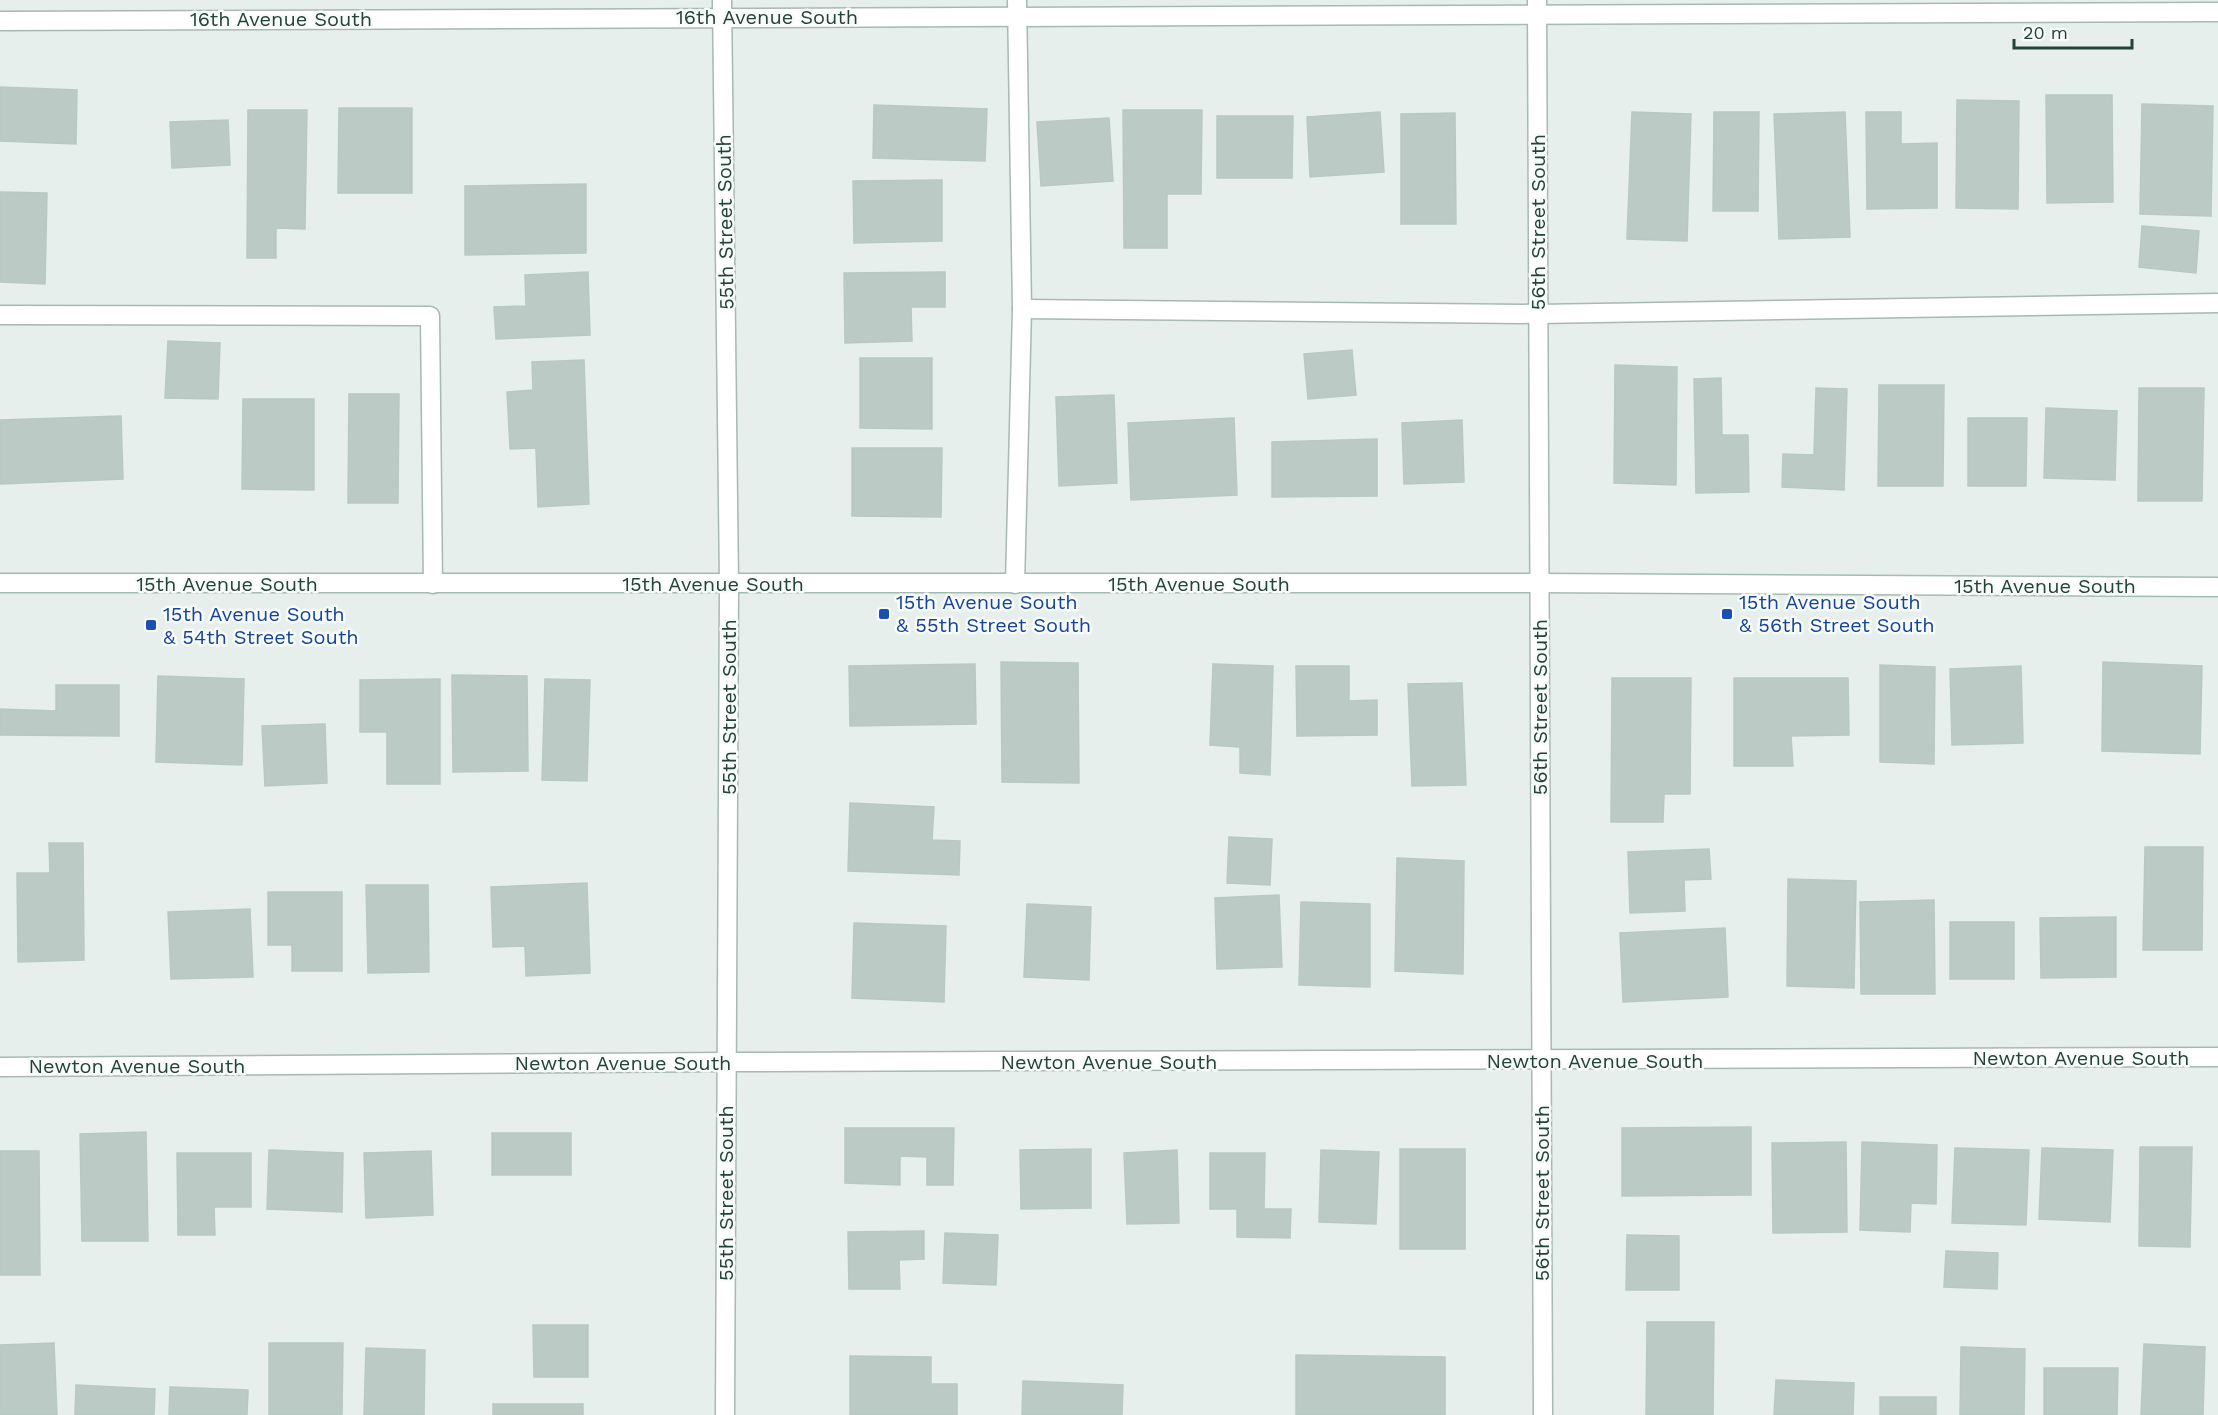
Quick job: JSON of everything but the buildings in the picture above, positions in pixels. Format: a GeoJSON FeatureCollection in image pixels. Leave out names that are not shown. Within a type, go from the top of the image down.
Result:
{"type":"FeatureCollection","features":[{"type":"Feature","properties":{"kind":"street","name":"16th Avenue South"},"geometry":{"type":"LineString","coordinates":[[0,21],[722,9],[1537,7],[2218,12]]}},
{"type":"Feature","properties":{"kind":"street","name":"56th Street South"},"geometry":{"type":"LineString","coordinates":[[1537,7],[1543,1415]]}},
{"type":"Feature","properties":{"kind":"street"},"geometry":{"type":"LineString","coordinates":[[1015,584],[1022,309],[1017,8]]}},
{"type":"Feature","properties":{"kind":"street","name":"55th Street South"},"geometry":{"type":"LineString","coordinates":[[722,9],[729,584],[725,1415]]}},
{"type":"Feature","properties":{"kind":"street"},"geometry":{"type":"LineString","coordinates":[[1022,309],[1538,314],[2218,303]]}},
{"type":"Feature","properties":{"kind":"street"},"geometry":{"type":"LineString","coordinates":[[0,315],[430,316],[433,584]]}},
{"type":"Feature","properties":{"kind":"street","name":"15th Avenue South"},"geometry":{"type":"LineString","coordinates":[[0,583],[1540,583],[2218,587]]}},
{"type":"Feature","properties":{"kind":"street","name":"Newton Avenue South"},"geometry":{"type":"LineString","coordinates":[[0,1067],[727,1062],[2218,1058]]}},
{"type":"Feature","properties":{"kind":"place","name":"15th Avenue South & 55th Street South"},"geometry":{"type":"Point","coordinates":[884,614]}},
{"type":"Feature","properties":{"kind":"place","name":"15th Avenue South & 56th Street South"},"geometry":{"type":"Point","coordinates":[1727,614]}},
{"type":"Feature","properties":{"kind":"place","name":"15th Avenue South & 54th Street South"},"geometry":{"type":"Point","coordinates":[151,625]}}]}
